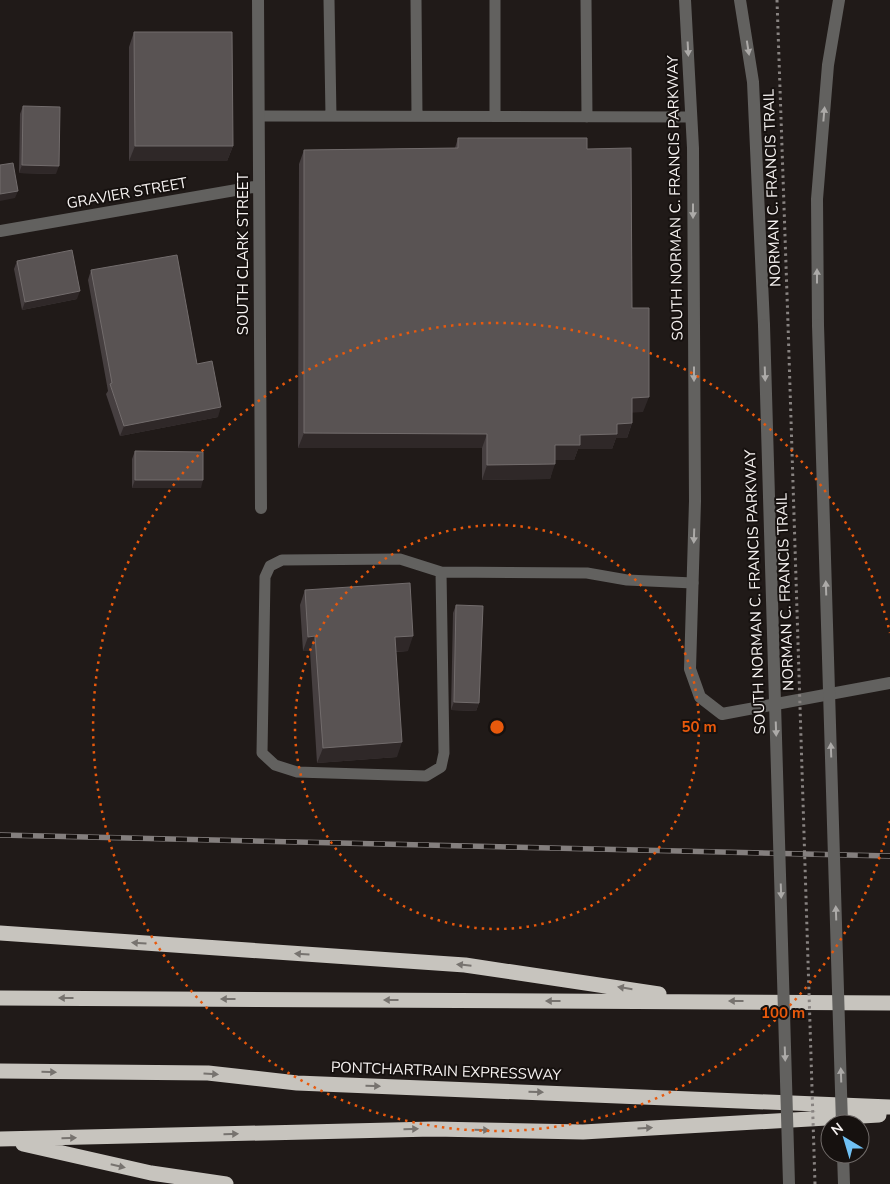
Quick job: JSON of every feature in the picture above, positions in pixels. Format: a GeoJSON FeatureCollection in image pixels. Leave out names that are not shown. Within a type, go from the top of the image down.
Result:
{"type":"FeatureCollection","features":[{"type":"Feature","properties":{"kind":"highway"},"geometry":{"type":"LineString","coordinates":[[0,933],[464,965],[707,1001]]}},
{"type":"Feature","properties":{"kind":"highway"},"geometry":{"type":"LineString","coordinates":[[0,998],[890,1003]]}},
{"type":"Feature","properties":{"kind":"highway","name":"PONTCHARTRAIN EXPRESSWAY"},"geometry":{"type":"LineString","coordinates":[[0,1071],[208,1073],[296,1083],[890,1107]]}},
{"type":"Feature","properties":{"kind":"highway"},"geometry":{"type":"LineString","coordinates":[[1,1139],[434,1129],[583,1132],[890,1114]]}},
{"type":"Feature","properties":{"kind":"highway"},"geometry":{"type":"LineString","coordinates":[[1,1139],[151,1173],[226,1184]]}},
{"type":"Feature","properties":{"kind":"street","name":"SOUTH CLARK STREET"},"geometry":{"type":"LineString","coordinates":[[258,0],[261,508]]}},
{"type":"Feature","properties":{"kind":"street","name":"SOUTH NORMAN C. FRANCIS PARKWAY"},"geometry":{"type":"LineString","coordinates":[[685,0],[691,117],[695,501],[690,669],[700,697],[722,714],[890,683]]}},
{"type":"Feature","properties":{"kind":"street","name":"SOUTH NORMAN C. FRANCIS PARKWAY"},"geometry":{"type":"LineString","coordinates":[[740,0],[753,82],[764,325],[789,1184]]}},
{"type":"Feature","properties":{"kind":"street"},"geometry":{"type":"LineString","coordinates":[[840,0],[828,65],[817,198],[818,325],[842,1114]]}},
{"type":"Feature","properties":{"kind":"street","name":"GRAVIER STREET"},"geometry":{"type":"LineString","coordinates":[[0,232],[259,186]]}},
{"type":"Feature","properties":{"kind":"street"},"geometry":{"type":"LineString","coordinates":[[843,1164],[844,1184]]}},
{"type":"Feature","properties":{"kind":"lane"},"geometry":{"type":"LineString","coordinates":[[329,0],[331,116]]}},
{"type":"Feature","properties":{"kind":"lane"},"geometry":{"type":"LineString","coordinates":[[416,0],[418,116]]}},
{"type":"Feature","properties":{"kind":"lane"},"geometry":{"type":"LineString","coordinates":[[495,0],[495,116]]}},
{"type":"Feature","properties":{"kind":"lane"},"geometry":{"type":"LineString","coordinates":[[586,0],[587,117]]}},
{"type":"Feature","properties":{"kind":"lane"},"geometry":{"type":"LineString","coordinates":[[260,116],[691,117]]}},
{"type":"Feature","properties":{"kind":"lane"},"geometry":{"type":"LineString","coordinates":[[441,572],[444,753],[441,767],[426,776],[297,772],[275,765],[262,753],[265,577],[270,566],[282,560],[400,559],[441,572],[587,573],[626,580],[693,583]]}},
{"type":"Feature","properties":{"kind":"path","name":"NORMAN C. FRANCIS TRAIL"},"geometry":{"type":"LineString","coordinates":[[777,0],[815,1184]]}},
{"type":"Feature","properties":{"kind":"building"},"geometry":{"type":"Polygon","coordinates":[[[134,32],[232,32],[233,146],[135,146],[134,32]]]}},
{"type":"Feature","properties":{"kind":"building"},"geometry":{"type":"Polygon","coordinates":[[[23,106],[60,107],[59,166],[22,165],[23,106]]]}},
{"type":"Feature","properties":{"kind":"building"},"geometry":{"type":"Polygon","coordinates":[[[458,138],[587,138],[587,149],[631,148],[632,308],[649,308],[649,397],[632,398],[632,423],[617,424],[617,434],[580,435],[580,445],[555,445],[555,464],[487,465],[487,434],[304,433],[304,150],[458,148],[458,138]]]}},
{"type":"Feature","properties":{"kind":"building"},"geometry":{"type":"Polygon","coordinates":[[[13,163],[18,191],[0,194],[0,165],[13,163]]]}},
{"type":"Feature","properties":{"kind":"building"},"geometry":{"type":"Polygon","coordinates":[[[72,250],[80,291],[25,302],[17,261],[72,250]]]}},
{"type":"Feature","properties":{"kind":"building"},"geometry":{"type":"Polygon","coordinates":[[[177,255],[197,364],[212,361],[221,407],[124,426],[110,384],[112,383],[91,270],[177,255]]]}},
{"type":"Feature","properties":{"kind":"building"},"geometry":{"type":"Polygon","coordinates":[[[135,451],[203,452],[203,480],[135,480],[135,451]]]}},
{"type":"Feature","properties":{"kind":"building"},"geometry":{"type":"Polygon","coordinates":[[[410,583],[413,636],[395,637],[402,742],[323,748],[315,636],[308,637],[305,590],[410,583]]]}},
{"type":"Feature","properties":{"kind":"building"},"geometry":{"type":"Polygon","coordinates":[[[456,605],[483,606],[479,703],[454,702],[456,605]]]}},
{"type":"Feature","properties":{"kind":"railway"},"geometry":{"type":"LineString","coordinates":[[0,835],[890,856]]}}]}
